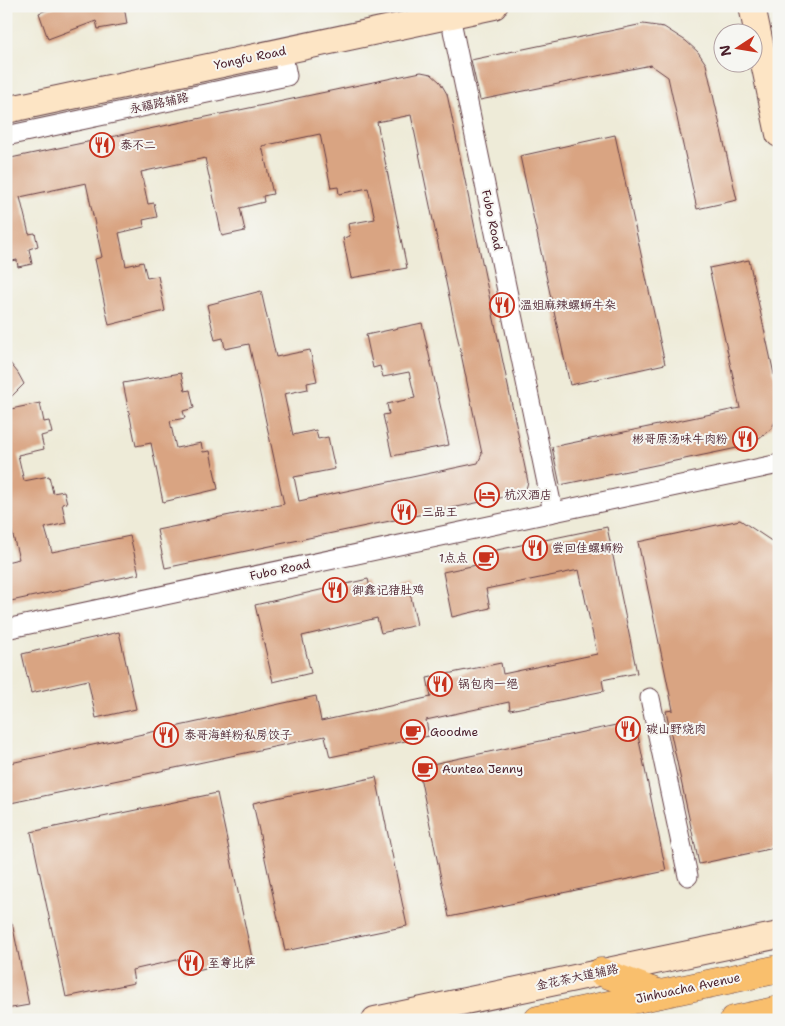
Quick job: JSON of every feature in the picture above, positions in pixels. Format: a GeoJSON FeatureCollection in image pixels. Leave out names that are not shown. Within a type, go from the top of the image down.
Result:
{"type":"FeatureCollection","features":[{"type":"Feature","properties":{"kind":"main road","name":"Jinhuacha Avenue"},"geometry":{"type":"LineString","coordinates":[[538,1020],[774,968]]}},
{"type":"Feature","properties":{"kind":"main road"},"geometry":{"type":"LineString","coordinates":[[601,972],[660,994]]}},
{"type":"Feature","properties":{"kind":"main road"},"geometry":{"type":"LineString","coordinates":[[734,1020],[779,1010]]}},
{"type":"Feature","properties":{"kind":"street","name":"Yongfu Road"},"geometry":{"type":"LineString","coordinates":[[6,110],[494,6]]}},
{"type":"Feature","properties":{"kind":"street"},"geometry":{"type":"LineString","coordinates":[[752,6],[779,134]]}},
{"type":"Feature","properties":{"kind":"street","name":"Fubo Road"},"geometry":{"type":"LineString","coordinates":[[450,16],[553,512]]}},
{"type":"Feature","properties":{"kind":"street","name":"永福路辅路"},"geometry":{"type":"LineString","coordinates":[[6,136],[287,76],[282,51]]}},
{"type":"Feature","properties":{"kind":"street","name":"Fubo Road"},"geometry":{"type":"LineString","coordinates":[[6,629],[779,464]]}},
{"type":"Feature","properties":{"kind":"street"},"geometry":{"type":"LineString","coordinates":[[650,698],[688,876]]}},
{"type":"Feature","properties":{"kind":"street","name":"金花茶大道辅路"},"geometry":{"type":"LineString","coordinates":[[375,1020],[779,935]]}},
{"type":"Feature","properties":{"kind":"building"},"geometry":{"type":"Polygon","coordinates":[[[57,6],[124,6],[127,24],[98,29],[96,21],[48,39],[39,13],[57,6]]]}},
{"type":"Feature","properties":{"kind":"building"},"geometry":{"type":"Polygon","coordinates":[[[643,24],[664,27],[686,41],[698,52],[706,64],[737,200],[697,209],[668,77],[651,65],[480,100],[471,60],[643,24]]]}},
{"type":"Feature","properties":{"kind":"building"},"geometry":{"type":"Polygon","coordinates":[[[421,72],[431,74],[440,82],[447,94],[528,482],[526,489],[519,494],[165,568],[157,530],[284,504],[249,344],[225,349],[223,338],[215,340],[207,305],[261,291],[276,357],[310,350],[317,381],[307,383],[308,389],[284,394],[293,435],[316,430],[318,439],[328,437],[335,469],[294,477],[299,501],[478,463],[482,454],[411,115],[377,122],[407,268],[351,278],[343,238],[350,236],[348,224],[375,219],[368,188],[339,194],[338,187],[331,188],[320,134],[262,146],[273,194],[263,196],[264,202],[240,208],[245,231],[222,236],[205,158],[141,172],[148,204],[154,203],[157,217],[143,220],[144,227],[119,233],[126,266],[143,262],[147,278],[158,276],[165,311],[109,325],[95,259],[102,257],[86,183],[20,197],[29,234],[35,233],[38,246],[29,249],[32,264],[18,267],[17,260],[6,262],[6,159],[421,72]]]}},
{"type":"Feature","properties":{"kind":"building"},"geometry":{"type":"Polygon","coordinates":[[[615,135],[665,364],[570,385],[520,156],[615,135]]]}},
{"type":"Feature","properties":{"kind":"building"},"geometry":{"type":"Polygon","coordinates":[[[749,260],[779,397],[779,413],[772,428],[742,447],[560,485],[552,447],[740,408],[709,268],[749,260]]]}},
{"type":"Feature","properties":{"kind":"building"},"geometry":{"type":"Polygon","coordinates":[[[422,323],[449,445],[392,456],[383,415],[389,414],[387,404],[415,398],[409,372],[383,377],[380,366],[373,368],[366,335],[422,323]]]}},
{"type":"Feature","properties":{"kind":"building"},"geometry":{"type":"Polygon","coordinates":[[[6,358],[24,384],[6,402],[6,358]]]}},
{"type":"Feature","properties":{"kind":"building"},"geometry":{"type":"Polygon","coordinates":[[[181,373],[185,391],[190,390],[194,408],[183,411],[185,418],[170,421],[176,448],[201,443],[203,452],[210,451],[218,489],[163,502],[151,443],[136,446],[123,383],[181,373]]]}},
{"type":"Feature","properties":{"kind":"building"},"geometry":{"type":"Polygon","coordinates":[[[40,403],[44,422],[49,421],[52,433],[41,436],[44,449],[18,455],[24,481],[49,476],[53,493],[64,491],[67,503],[62,504],[66,523],[45,528],[52,552],[130,536],[139,574],[6,602],[6,562],[19,559],[11,528],[8,529],[6,519],[6,410],[40,403]]]}},
{"type":"Feature","properties":{"kind":"building"},"geometry":{"type":"Polygon","coordinates":[[[740,520],[779,546],[779,847],[699,864],[666,711],[673,710],[638,542],[740,520]]]}},
{"type":"Feature","properties":{"kind":"building"},"geometry":{"type":"Polygon","coordinates":[[[607,527],[637,673],[602,680],[604,691],[510,710],[509,702],[426,720],[429,736],[330,757],[325,736],[6,804],[6,764],[316,696],[321,721],[431,697],[427,678],[501,663],[503,674],[597,654],[579,570],[486,589],[490,608],[452,617],[443,572],[481,564],[478,554],[607,527]]]}},
{"type":"Feature","properties":{"kind":"building"},"geometry":{"type":"Polygon","coordinates":[[[368,579],[371,591],[408,583],[417,625],[381,633],[377,618],[302,636],[311,673],[273,682],[255,605],[368,579]]]}},
{"type":"Feature","properties":{"kind":"building"},"geometry":{"type":"Polygon","coordinates":[[[119,632],[136,709],[96,718],[88,680],[31,693],[22,654],[119,632]]]}},
{"type":"Feature","properties":{"kind":"building"},"geometry":{"type":"Polygon","coordinates":[[[635,721],[666,871],[449,917],[418,767],[635,721]]]}},
{"type":"Feature","properties":{"kind":"building"},"geometry":{"type":"Polygon","coordinates":[[[376,777],[407,926],[285,951],[253,803],[376,777]]]}},
{"type":"Feature","properties":{"kind":"building"},"geometry":{"type":"Polygon","coordinates":[[[217,793],[252,958],[183,973],[181,959],[132,970],[134,983],[66,997],[31,832],[217,793]]]}},
{"type":"Feature","properties":{"kind":"building"},"geometry":{"type":"Polygon","coordinates":[[[12,923],[29,1005],[6,1009],[6,924],[12,923]]]}},
{"type":"Feature","properties":{"kind":"place","name":"泰不二"},"geometry":{"type":"Point","coordinates":[102,145]}},
{"type":"Feature","properties":{"kind":"place","name":"温姐麻辣螺蛳牛杂"},"geometry":{"type":"Point","coordinates":[502,305]}},
{"type":"Feature","properties":{"kind":"place","name":"彬哥原汤味牛肉粉"},"geometry":{"type":"Point","coordinates":[745,439]}},
{"type":"Feature","properties":{"kind":"place","name":"杭汉酒店"},"geometry":{"type":"Point","coordinates":[487,495]}},
{"type":"Feature","properties":{"kind":"place","name":"三品王"},"geometry":{"type":"Point","coordinates":[404,512]}},
{"type":"Feature","properties":{"kind":"place","name":"尝回佳螺蛳粉"},"geometry":{"type":"Point","coordinates":[535,548]}},
{"type":"Feature","properties":{"kind":"place","name":"1点点"},"geometry":{"type":"Point","coordinates":[486,558]}},
{"type":"Feature","properties":{"kind":"place","name":"御鑫记猪肚鸡"},"geometry":{"type":"Point","coordinates":[335,590]}},
{"type":"Feature","properties":{"kind":"place","name":"锅包肉一绝"},"geometry":{"type":"Point","coordinates":[440,684]}},
{"type":"Feature","properties":{"kind":"place","name":"碳山野烧肉"},"geometry":{"type":"Point","coordinates":[628,729]}},
{"type":"Feature","properties":{"kind":"place","name":"Goodme"},"geometry":{"type":"Point","coordinates":[413,732]}},
{"type":"Feature","properties":{"kind":"place","name":"泰哥海鲜粉私房饺子"},"geometry":{"type":"Point","coordinates":[166,735]}},
{"type":"Feature","properties":{"kind":"place","name":"Auntea Jenny"},"geometry":{"type":"Point","coordinates":[425,769]}},
{"type":"Feature","properties":{"kind":"place","name":"至尊比萨"},"geometry":{"type":"Point","coordinates":[191,963]}}]}
